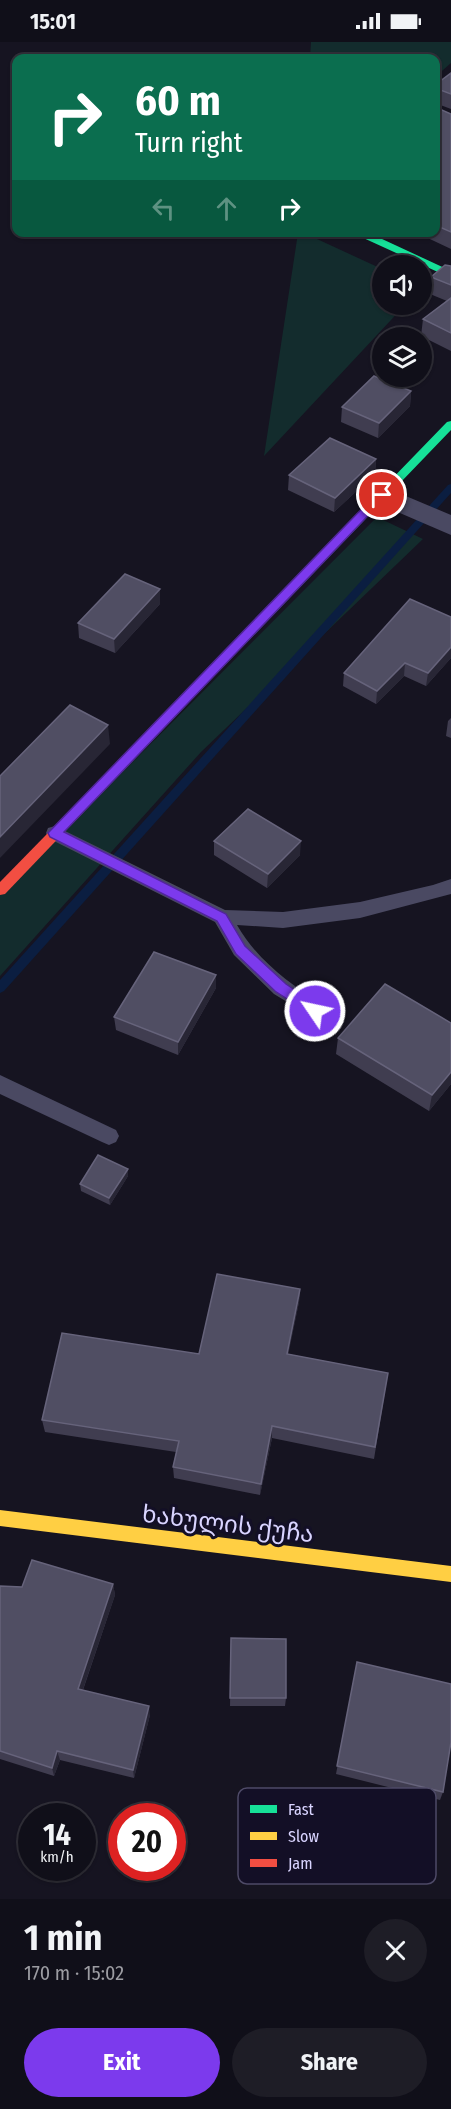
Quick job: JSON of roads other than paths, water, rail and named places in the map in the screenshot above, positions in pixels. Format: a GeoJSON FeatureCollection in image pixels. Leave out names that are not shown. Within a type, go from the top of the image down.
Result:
{"type":"FeatureCollection","features":[{"type":"Feature","properties":{"kind":"street"},"geometry":{"type":"LineString","coordinates":[[369,237],[451,275]]}},
{"type":"Feature","properties":{"kind":"street"},"geometry":{"type":"LineString","coordinates":[[0,890],[451,424]]}},
{"type":"Feature","properties":{"kind":"street"},"geometry":{"type":"LineString","coordinates":[[382,495],[450,526]]}},
{"type":"Feature","properties":{"kind":"street","name":"ხახულის ქუჩა"},"geometry":{"type":"LineString","coordinates":[[0,1518],[451,1574]]}},
{"type":"Feature","properties":{"kind":"lane"},"geometry":{"type":"LineString","coordinates":[[55,833],[222,917],[283,920],[360,910],[451,886]]}},
{"type":"Feature","properties":{"kind":"lane"},"geometry":{"type":"LineString","coordinates":[[222,917],[241,950],[281,988],[315,1011]]}},
{"type":"Feature","properties":{"kind":"lane"},"geometry":{"type":"LineString","coordinates":[[0,1084],[109,1136]]}},
{"type":"Feature","properties":{"kind":"waterway"},"geometry":{"type":"LineString","coordinates":[[0,988],[451,487]]}}]}
